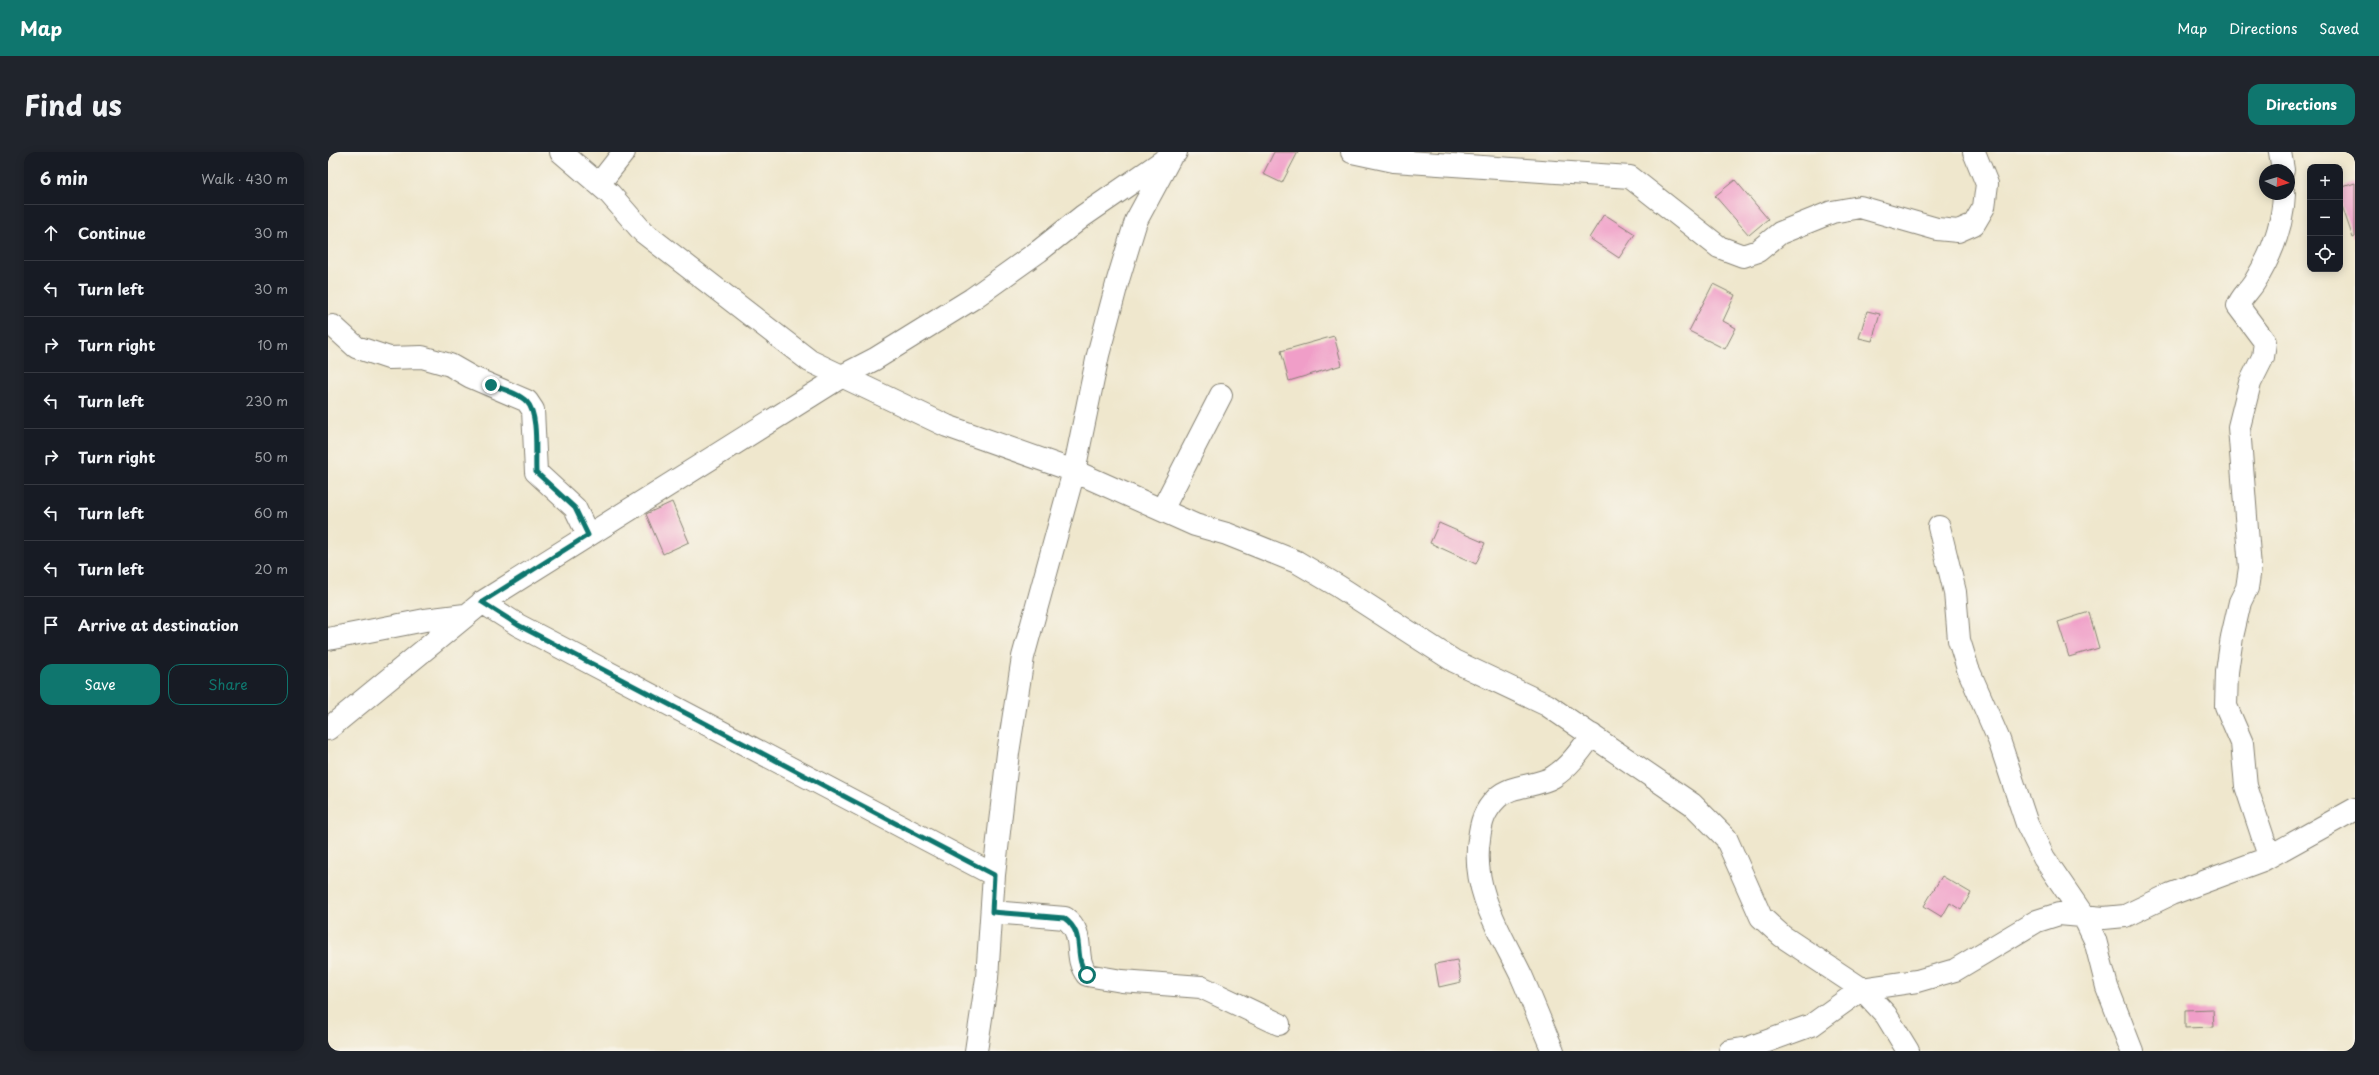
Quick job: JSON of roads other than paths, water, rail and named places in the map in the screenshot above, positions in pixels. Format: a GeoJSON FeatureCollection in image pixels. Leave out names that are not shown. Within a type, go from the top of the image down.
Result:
{"type":"FeatureCollection","features":[{"type":"Feature","properties":{"kind":"street"},"geometry":{"type":"LineString","coordinates":[[561,152],[599,184],[643,232],[810,361],[844,375],[948,426],[1074,471],[1162,510],[1296,562],[1338,586],[1454,661],[1547,705],[1592,735],[1692,804],[1706,816],[1726,838],[1743,872],[1754,905],[1771,928],[1862,989],[1886,1015],[1908,1051]]}},
{"type":"Feature","properties":{"kind":"street"},"geometry":{"type":"LineString","coordinates":[[599,184],[624,152]]}},
{"type":"Feature","properties":{"kind":"street"},"geometry":{"type":"LineString","coordinates":[[1352,152],[1394,161],[1630,177],[1719,247],[1743,256],[1758,251],[1780,233],[1832,212],[1860,207],[1937,229],[1958,231],[1974,224],[1984,207],[1987,184],[1974,152]]}},
{"type":"Feature","properties":{"kind":"street"},"geometry":{"type":"LineString","coordinates":[[2280,152],[2282,164]]}},
{"type":"Feature","properties":{"kind":"street"},"geometry":{"type":"LineString","coordinates":[[328,729],[482,602],[844,375],[875,359],[972,299],[1039,252],[1082,216],[1174,153]]}},
{"type":"Feature","properties":{"kind":"street"},"geometry":{"type":"LineString","coordinates":[[976,1051],[987,978],[994,875],[1008,753],[1023,657],[1074,471],[1098,355],[1118,280],[1136,221],[1174,153]]}},
{"type":"Feature","properties":{"kind":"street"},"geometry":{"type":"LineString","coordinates":[[2269,856],[2246,786],[2242,743],[2226,706],[2227,672],[2232,637],[2250,568],[2239,427],[2250,383],[2263,357],[2264,342],[2238,306],[2263,270],[2278,235],[2284,210],[2284,200]]}},
{"type":"Feature","properties":{"kind":"street"},"geometry":{"type":"LineString","coordinates":[[333,326],[356,347],[389,358],[422,357],[450,365],[471,377],[527,401],[533,410],[536,472],[575,508],[588,535]]}},
{"type":"Feature","properties":{"kind":"street"},"geometry":{"type":"LineString","coordinates":[[1162,510],[1221,396]]}},
{"type":"Feature","properties":{"kind":"street"},"geometry":{"type":"LineString","coordinates":[[1939,527],[1955,592],[1959,640],[1968,669],[1999,740],[2027,824],[2044,858],[2083,915],[2095,940],[2107,987],[2132,1051]]}},
{"type":"Feature","properties":{"kind":"street"},"geometry":{"type":"LineString","coordinates":[[482,602],[518,625],[994,875]]}},
{"type":"Feature","properties":{"kind":"street"},"geometry":{"type":"LineString","coordinates":[[328,639],[425,620],[465,615]]}},
{"type":"Feature","properties":{"kind":"street"},"geometry":{"type":"LineString","coordinates":[[1553,1051],[1521,976],[1489,912],[1478,874],[1477,848],[1482,818],[1497,798],[1515,789],[1552,777],[1571,762],[1592,735]]}},
{"type":"Feature","properties":{"kind":"street"},"geometry":{"type":"LineString","coordinates":[[1743,1050],[1812,1025],[1862,989],[1917,981],[1955,970],[2037,921],[2059,914],[2104,918],[2126,916],[2172,894],[2269,856],[2355,809]]}},
{"type":"Feature","properties":{"kind":"street"},"geometry":{"type":"LineString","coordinates":[[992,912],[1064,918],[1074,925],[1079,940],[1081,968],[1087,975],[1122,982],[1201,987],[1245,1006],[1279,1024]]}}]}
